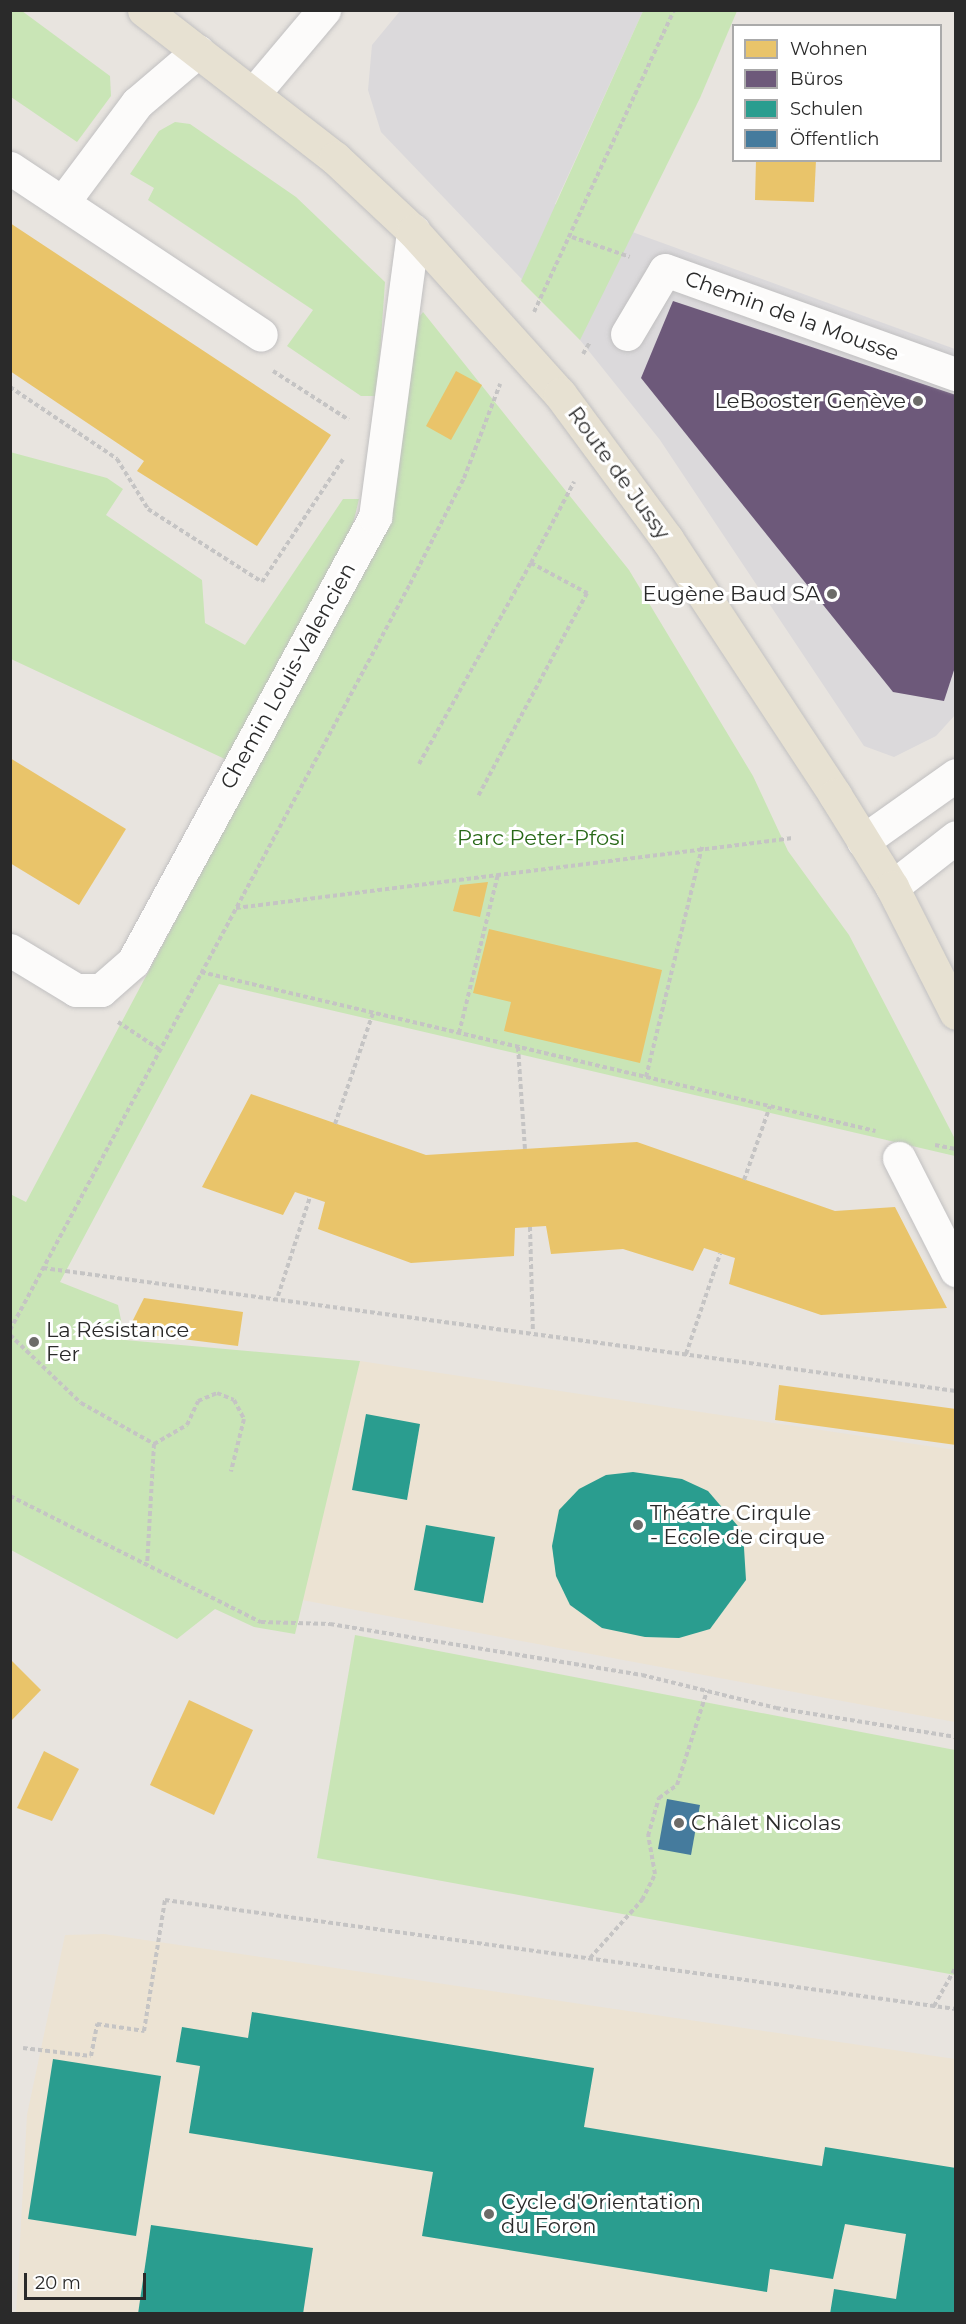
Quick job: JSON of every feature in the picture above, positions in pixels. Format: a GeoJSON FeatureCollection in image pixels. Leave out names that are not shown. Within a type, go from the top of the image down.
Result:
{"type":"FeatureCollection","features":[{"type":"Feature","properties":{"kind":"main road","name":"Route de Jussy"},"geometry":{"type":"LineString","coordinates":[[144,10],[254,93],[413,231],[560,394],[654,521],[863,841],[892,887],[956,1013]]}},
{"type":"Feature","properties":{"kind":"street"},"geometry":{"type":"LineString","coordinates":[[254,93],[324,10]]}},
{"type":"Feature","properties":{"kind":"street"},"geometry":{"type":"LineString","coordinates":[[63,202],[136,104],[198,51]]}},
{"type":"Feature","properties":{"kind":"street"},"geometry":{"type":"LineString","coordinates":[[10,168],[261,335]]}},
{"type":"Feature","properties":{"kind":"street","name":"Chemin Louis-Valencien"},"geometry":{"type":"LineString","coordinates":[[101,990],[133,962],[375,517],[368,445],[413,231]]}},
{"type":"Feature","properties":{"kind":"street","name":"Chemin de la Mousse"},"geometry":{"type":"LineString","coordinates":[[627,334],[665,270],[956,374]]}},
{"type":"Feature","properties":{"kind":"street"},"geometry":{"type":"LineString","coordinates":[[863,841],[956,775]]}},
{"type":"Feature","properties":{"kind":"street"},"geometry":{"type":"LineString","coordinates":[[892,887],[956,837]]}},
{"type":"Feature","properties":{"kind":"street"},"geometry":{"type":"LineString","coordinates":[[10,950],[76,990],[101,990]]}},
{"type":"Feature","properties":{"kind":"street"},"geometry":{"type":"LineString","coordinates":[[902,1144],[956,1270]]}},
{"type":"Feature","properties":{"kind":"path"},"geometry":{"type":"LineString","coordinates":[[587,207],[674,10]]}},
{"type":"Feature","properties":{"kind":"path"},"geometry":{"type":"LineString","coordinates":[[572,237],[665,270]]}},
{"type":"Feature","properties":{"kind":"path"},"geometry":{"type":"LineString","coordinates":[[10,387],[117,459],[148,509],[262,582],[368,445],[349,419],[261,363],[261,335]]}},
{"type":"Feature","properties":{"kind":"path"},"geometry":{"type":"LineString","coordinates":[[10,1330],[464,477]]}},
{"type":"Feature","properties":{"kind":"path"},"geometry":{"type":"LineString","coordinates":[[419,764],[574,482]]}},
{"type":"Feature","properties":{"kind":"path"},"geometry":{"type":"LineString","coordinates":[[478,796],[587,594],[531,563]]}},
{"type":"Feature","properties":{"kind":"path"},"geometry":{"type":"LineString","coordinates":[[236,908],[793,838]]}},
{"type":"Feature","properties":{"kind":"path"},"geometry":{"type":"LineString","coordinates":[[646,1077],[702,848]]}},
{"type":"Feature","properties":{"kind":"path"},"geometry":{"type":"LineString","coordinates":[[459,1033],[498,874]]}},
{"type":"Feature","properties":{"kind":"path"},"geometry":{"type":"LineString","coordinates":[[201,972],[770,1106],[902,1144],[956,1149]]}},
{"type":"Feature","properties":{"kind":"path"},"geometry":{"type":"LineString","coordinates":[[101,990],[118,1023],[159,1049]]}},
{"type":"Feature","properties":{"kind":"path"},"geometry":{"type":"LineString","coordinates":[[335,1124],[373,1013]]}},
{"type":"Feature","properties":{"kind":"path"},"geometry":{"type":"LineString","coordinates":[[518,1047],[525,1149]]}},
{"type":"Feature","properties":{"kind":"path"},"geometry":{"type":"LineString","coordinates":[[744,1180],[770,1106]]}},
{"type":"Feature","properties":{"kind":"path"},"geometry":{"type":"LineString","coordinates":[[278,1296],[310,1197]]}},
{"type":"Feature","properties":{"kind":"path"},"geometry":{"type":"LineString","coordinates":[[530,1227],[533,1332]]}},
{"type":"Feature","properties":{"kind":"path"},"geometry":{"type":"LineString","coordinates":[[686,1354],[720,1254]]}},
{"type":"Feature","properties":{"kind":"path"},"geometry":{"type":"LineString","coordinates":[[43,1268],[278,1296],[956,1391]]}},
{"type":"Feature","properties":{"kind":"path"},"geometry":{"type":"LineString","coordinates":[[10,1335],[81,1402],[154,1444]]}},
{"type":"Feature","properties":{"kind":"path"},"geometry":{"type":"LineString","coordinates":[[154,1444],[187,1425],[198,1401],[217,1393],[234,1400],[244,1419],[231,1471]]}},
{"type":"Feature","properties":{"kind":"path"},"geometry":{"type":"LineString","coordinates":[[147,1566],[154,1444]]}},
{"type":"Feature","properties":{"kind":"path"},"geometry":{"type":"LineString","coordinates":[[10,1496],[261,1622],[330,1624],[956,1737]]}},
{"type":"Feature","properties":{"kind":"path"},"geometry":{"type":"LineString","coordinates":[[590,1958],[642,1900],[655,1874],[648,1836],[659,1798],[677,1785],[707,1691]]}},
{"type":"Feature","properties":{"kind":"path"},"geometry":{"type":"LineString","coordinates":[[23,2048],[91,2056],[97,2024],[144,2031],[165,1900],[956,2009]]}},
{"type":"Feature","properties":{"kind":"path"},"geometry":{"type":"LineString","coordinates":[[934,2007],[956,1967]]}},
{"type":"Feature","properties":{"kind":"shaded area"},"geometry":{"type":"Polygon","coordinates":[[[400,11],[643,11],[555,204],[955,349],[956,714],[936,736],[894,757],[864,746],[660,440],[580,340],[381,132],[368,90],[372,45],[400,11]]]}},
{"type":"Feature","properties":{"kind":"shaded area","name":"Théatre Cirqule - Ecole de cirque"},"geometry":{"type":"Polygon","coordinates":[[[360,1361],[955,1450],[955,1722],[302,1600],[360,1361]]]}},
{"type":"Feature","properties":{"kind":"shaded area","name":"Cycle d'Orientation du Foron"},"geometry":{"type":"Polygon","coordinates":[[[104,1934],[955,2059],[955,2313],[16,2314],[27,2115],[65,1935],[104,1934]]]}},
{"type":"Feature","properties":{"kind":"green space"},"geometry":{"type":"Polygon","coordinates":[[[10,11],[22,11],[110,76],[111,96],[77,142],[11,97],[10,11]]]}},
{"type":"Feature","properties":{"kind":"green space"},"geometry":{"type":"Polygon","coordinates":[[[643,11],[737,11],[700,98],[580,340],[521,281],[643,11]]]}},
{"type":"Feature","properties":{"kind":"green space"},"geometry":{"type":"Polygon","coordinates":[[[175,122],[190,124],[296,197],[385,282],[377,396],[361,396],[287,346],[313,310],[148,200],[154,188],[130,174],[159,131],[175,122]]]}},
{"type":"Feature","properties":{"kind":"green space","name":"Parc Peter-Pfosi"},"geometry":{"type":"Polygon","coordinates":[[[423,312],[629,570],[753,776],[788,851],[849,935],[955,1139],[955,1156],[219,984],[60,1282],[118,1305],[125,1340],[360,1361],[295,1634],[254,1627],[215,1609],[177,1639],[11,1550],[10,1194],[26,1202],[373,549],[416,321],[423,312]]]}},
{"type":"Feature","properties":{"kind":"green space"},"geometry":{"type":"Polygon","coordinates":[[[10,452],[107,478],[123,489],[106,515],[202,580],[205,623],[245,645],[343,499],[359,499],[353,524],[227,760],[11,659],[10,452]]]}},
{"type":"Feature","properties":{"kind":"green space"},"geometry":{"type":"Polygon","coordinates":[[[355,1635],[955,1750],[955,1975],[317,1858],[355,1635]]]}},
{"type":"Feature","properties":{"kind":"building: Wohnen"},"geometry":{"type":"Polygon","coordinates":[[[756,162],[816,162],[814,202],[755,200],[756,162]]]}},
{"type":"Feature","properties":{"kind":"building: Wohnen"},"geometry":{"type":"Polygon","coordinates":[[[10,223],[331,435],[257,546],[137,471],[144,461],[10,371],[10,223]]]}},
{"type":"Feature","properties":{"kind":"building: Wohnen"},"geometry":{"type":"Polygon","coordinates":[[[456,371],[482,385],[451,440],[426,426],[456,371]]]}},
{"type":"Feature","properties":{"kind":"building: Wohnen"},"geometry":{"type":"Polygon","coordinates":[[[10,758],[126,829],[79,905],[10,863],[10,758]]]}},
{"type":"Feature","properties":{"kind":"building: Wohnen"},"geometry":{"type":"Polygon","coordinates":[[[488,882],[480,917],[453,911],[460,885],[488,882]]]}},
{"type":"Feature","properties":{"kind":"building: Wohnen"},"geometry":{"type":"Polygon","coordinates":[[[489,929],[662,970],[640,1063],[504,1031],[511,1002],[473,993],[489,929]]]}},
{"type":"Feature","properties":{"kind":"building: Wohnen"},"geometry":{"type":"Polygon","coordinates":[[[251,1094],[426,1155],[637,1142],[835,1211],[895,1207],[947,1308],[821,1315],[729,1284],[735,1258],[704,1248],[693,1271],[623,1249],[551,1254],[546,1226],[515,1228],[514,1256],[411,1263],[318,1229],[325,1202],[295,1192],[283,1215],[202,1187],[251,1094]]]}},
{"type":"Feature","properties":{"kind":"building: Wohnen"},"geometry":{"type":"Polygon","coordinates":[[[144,1298],[243,1312],[238,1346],[127,1332],[144,1298]]]}},
{"type":"Feature","properties":{"kind":"building: Wohnen"},"geometry":{"type":"Polygon","coordinates":[[[779,1385],[956,1409],[956,1445],[775,1420],[779,1385]]]}},
{"type":"Feature","properties":{"kind":"building: Wohnen"},"geometry":{"type":"Polygon","coordinates":[[[10,1659],[41,1690],[10,1722],[10,1659]]]}},
{"type":"Feature","properties":{"kind":"building: Wohnen"},"geometry":{"type":"Polygon","coordinates":[[[189,1700],[253,1730],[214,1815],[150,1785],[189,1700]]]}},
{"type":"Feature","properties":{"kind":"building: Wohnen"},"geometry":{"type":"Polygon","coordinates":[[[44,1751],[79,1769],[52,1821],[17,1808],[44,1751]]]}},
{"type":"Feature","properties":{"kind":"building: Büros"},"geometry":{"type":"Polygon","coordinates":[[[673,301],[956,395],[956,664],[944,701],[893,692],[641,378],[673,301]]]}},
{"type":"Feature","properties":{"kind":"building: Schulen"},"geometry":{"type":"Polygon","coordinates":[[[366,1414],[420,1424],[407,1500],[352,1490],[366,1414]]]}},
{"type":"Feature","properties":{"kind":"building: Schulen"},"geometry":{"type":"Polygon","coordinates":[[[633,1472],[682,1479],[708,1491],[743,1532],[746,1580],[710,1629],[679,1638],[645,1637],[602,1628],[570,1605],[556,1576],[552,1546],[559,1510],[579,1489],[606,1475],[633,1472]]]}},
{"type":"Feature","properties":{"kind":"building: Schulen"},"geometry":{"type":"Polygon","coordinates":[[[426,1525],[495,1537],[483,1603],[414,1590],[426,1525]]]}},
{"type":"Feature","properties":{"kind":"building: Schulen"},"geometry":{"type":"Polygon","coordinates":[[[252,2012],[594,2068],[584,2127],[822,2166],[825,2147],[956,2168],[956,2314],[830,2314],[834,2289],[896,2299],[906,2234],[845,2224],[833,2279],[770,2269],[767,2292],[422,2236],[433,2172],[189,2133],[200,2066],[176,2062],[182,2027],[248,2038],[252,2012]]]}},
{"type":"Feature","properties":{"kind":"building: Schulen"},"geometry":{"type":"Polygon","coordinates":[[[53,2059],[161,2076],[136,2236],[28,2219],[53,2059]]]}},
{"type":"Feature","properties":{"kind":"building: Schulen"},"geometry":{"type":"Polygon","coordinates":[[[151,2225],[313,2248],[303,2314],[138,2314],[151,2225]]]}},
{"type":"Feature","properties":{"kind":"building: Öffentlich"},"geometry":{"type":"Polygon","coordinates":[[[667,1799],[700,1805],[691,1855],[658,1849],[667,1799]]]}},
{"type":"Feature","properties":{"kind":"place","name":"LeBooster Genève"},"geometry":{"type":"Point","coordinates":[918,401]}},
{"type":"Feature","properties":{"kind":"place","name":"Eugène Baud SA"},"geometry":{"type":"Point","coordinates":[832,594]}},
{"type":"Feature","properties":{"kind":"place","name":"La Résistance Fer"},"geometry":{"type":"Point","coordinates":[34,1342]}},
{"type":"Feature","properties":{"kind":"place","name":"Théatre Cirqule - Ecole de cirque"},"geometry":{"type":"Point","coordinates":[638,1525]}},
{"type":"Feature","properties":{"kind":"place","name":"Châlet Nicolas"},"geometry":{"type":"Point","coordinates":[679,1823]}},
{"type":"Feature","properties":{"kind":"place","name":"Cycle d'Orientation du Foron"},"geometry":{"type":"Point","coordinates":[489,2214]}}]}
